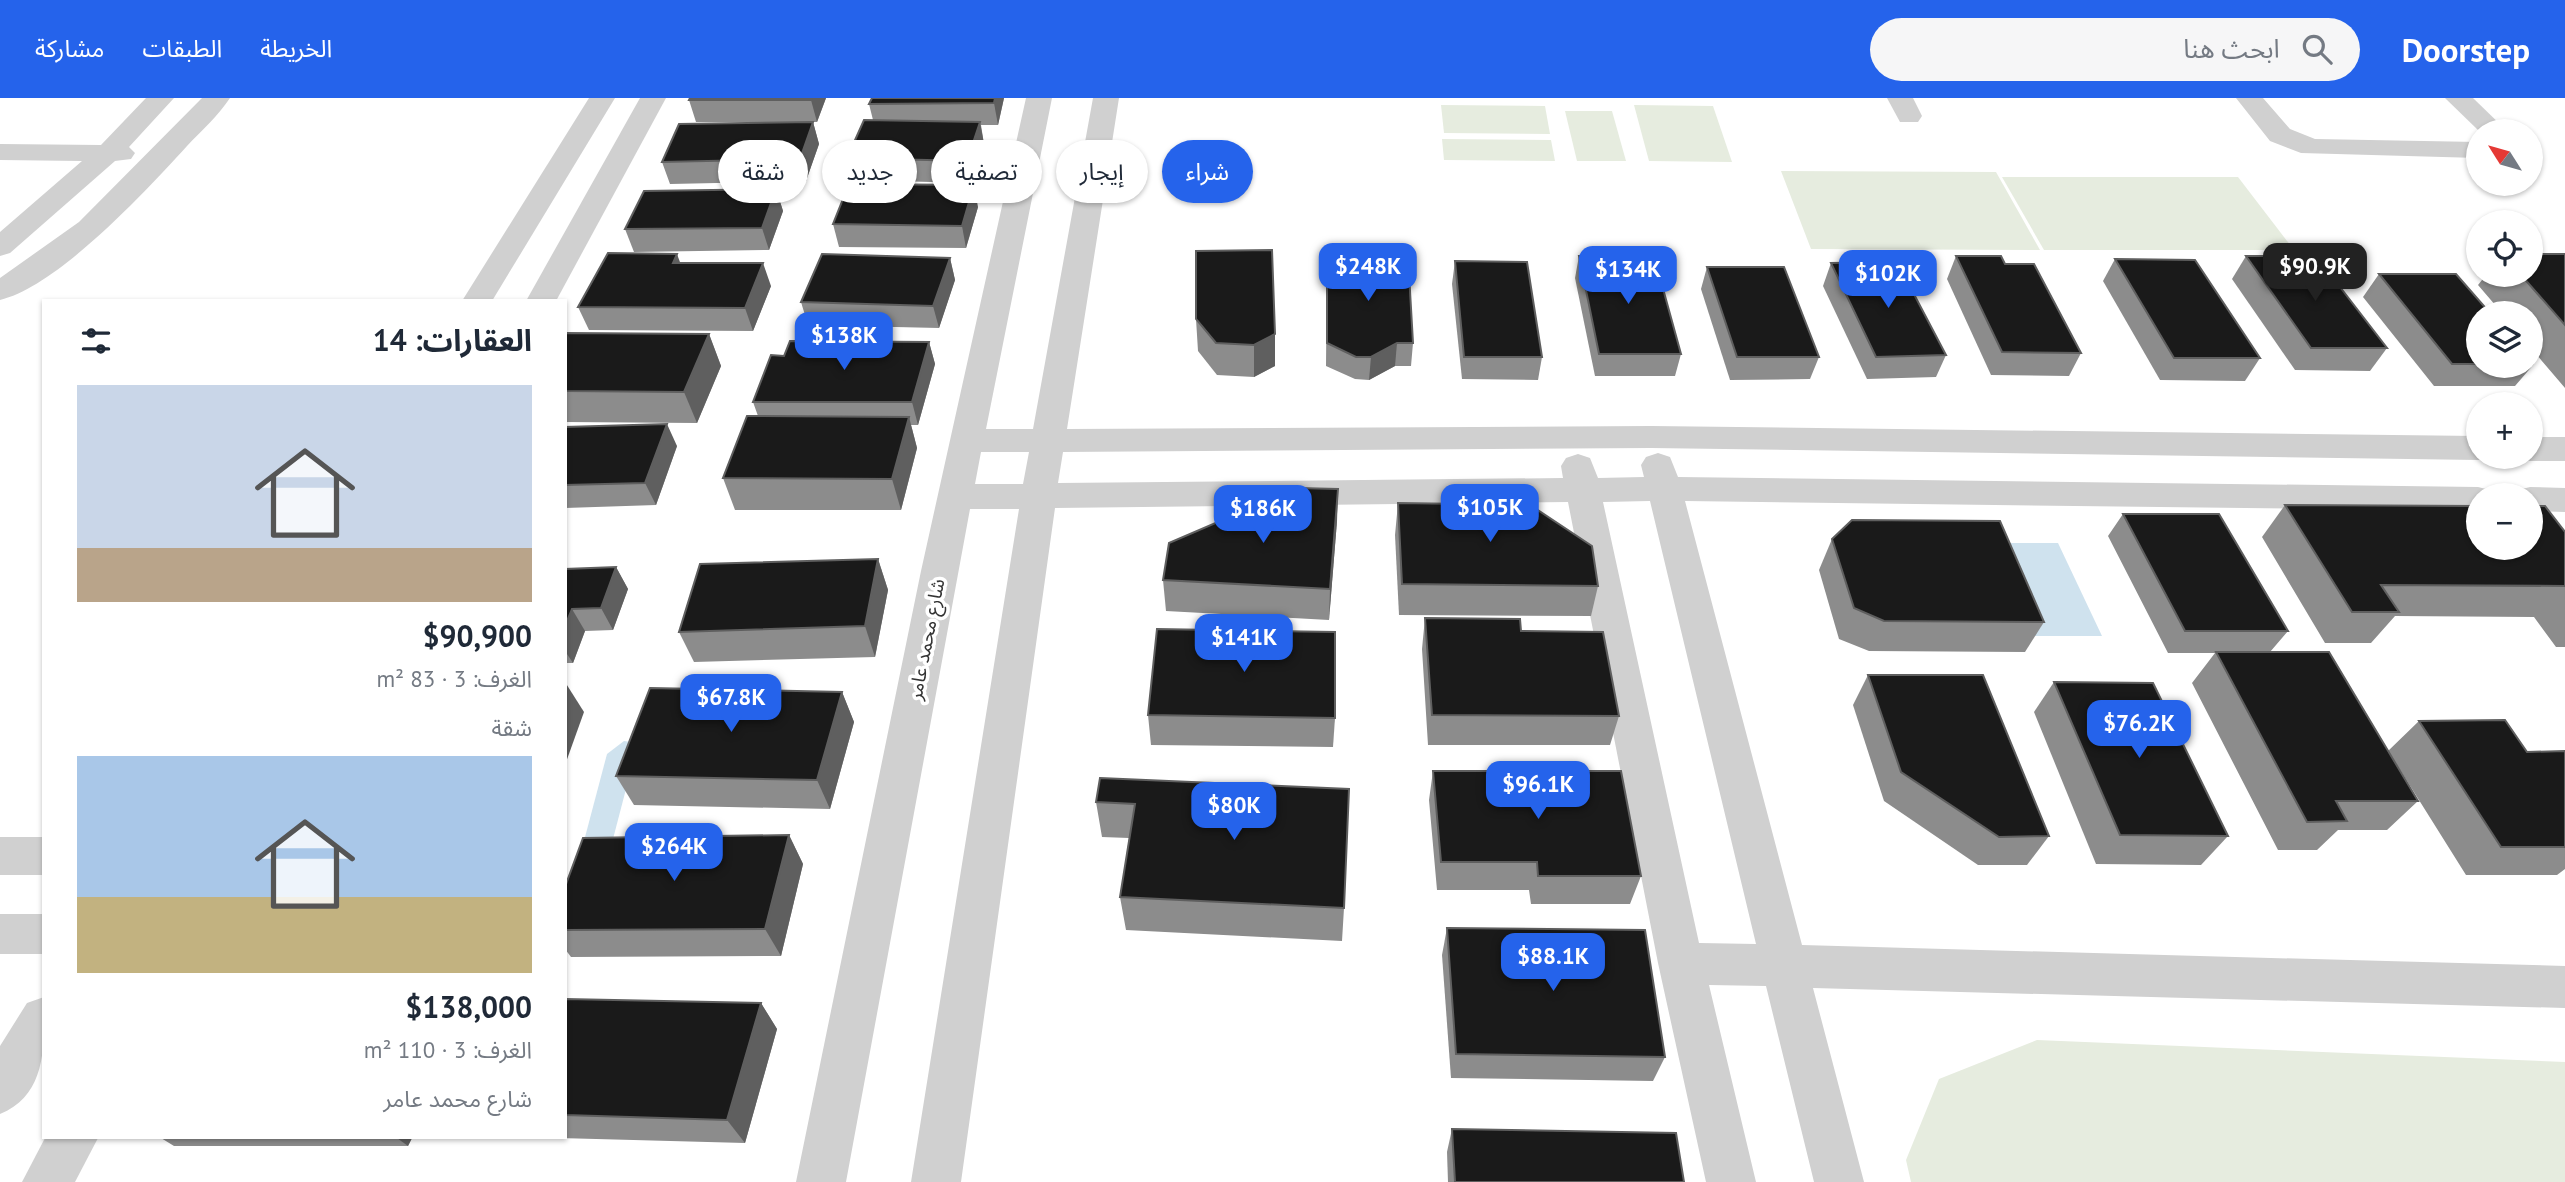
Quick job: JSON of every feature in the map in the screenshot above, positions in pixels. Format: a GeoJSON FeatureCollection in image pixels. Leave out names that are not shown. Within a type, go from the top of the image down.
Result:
{"type":"FeatureCollection","features":[{"type":"Feature","properties":{"kind":"street"},"geometry":{"type":"LineString","coordinates":[[0,247],[108,153],[161,98]]}},
{"type":"Feature","properties":{"kind":"street"},"geometry":{"type":"LineString","coordinates":[[0,291],[83,236],[217,98]]}},
{"type":"Feature","properties":{"kind":"street"},"geometry":{"type":"LineString","coordinates":[[478,299],[602,98]]}},
{"type":"Feature","properties":{"kind":"street"},"geometry":{"type":"LineString","coordinates":[[542,299],[653,98]]}},
{"type":"Feature","properties":{"kind":"street","name":"شارع محمد عامر"},"geometry":{"type":"LineString","coordinates":[[821,1182],[967,440],[1040,98]]}},
{"type":"Feature","properties":{"kind":"street"},"geometry":{"type":"LineString","coordinates":[[936,1182],[1039,495],[1106,98]]}},
{"type":"Feature","properties":{"kind":"street"},"geometry":{"type":"LineString","coordinates":[[2249,98],[2280,135],[2311,147],[2466,150]]}},
{"type":"Feature","properties":{"kind":"street"},"geometry":{"type":"LineString","coordinates":[[2458,98],[2481,119]]}},
{"type":"Feature","properties":{"kind":"street"},"geometry":{"type":"LineString","coordinates":[[0,152],[165,154]]}},
{"type":"Feature","properties":{"kind":"street"},"geometry":{"type":"LineString","coordinates":[[1572,437],[1681,964],[1731,1182]]}},
{"type":"Feature","properties":{"kind":"street"},"geometry":{"type":"LineString","coordinates":[[967,440],[1651,437],[2466,448]]}},
{"type":"Feature","properties":{"kind":"street"},"geometry":{"type":"LineString","coordinates":[[1651,437],[1787,967],[1839,1182]]}},
{"type":"Feature","properties":{"kind":"street"},"geometry":{"type":"LineString","coordinates":[[2543,449],[2565,449]]}},
{"type":"Feature","properties":{"kind":"street"},"geometry":{"type":"LineString","coordinates":[[956,497],[1665,489],[2466,499]]}},
{"type":"Feature","properties":{"kind":"street"},"geometry":{"type":"LineString","coordinates":[[2543,499],[2565,500]]}},
{"type":"Feature","properties":{"kind":"street"},"geometry":{"type":"LineString","coordinates":[[0,856],[42,856]]}},
{"type":"Feature","properties":{"kind":"street"},"geometry":{"type":"LineString","coordinates":[[0,934],[42,934]]}},
{"type":"Feature","properties":{"kind":"street"},"geometry":{"type":"LineString","coordinates":[[1681,964],[2565,987]]}},
{"type":"Feature","properties":{"kind":"street"},"geometry":{"type":"LineString","coordinates":[[0,1090],[42,1022]]}},
{"type":"Feature","properties":{"kind":"street"},"geometry":{"type":"LineString","coordinates":[[47,1182],[72,1139]]}},
{"type":"Feature","properties":{"kind":"shaded area"},"geometry":{"type":"Polygon","coordinates":[[[1441,105],[1545,106],[1550,134],[1444,133],[1441,105]]]}},
{"type":"Feature","properties":{"kind":"shaded area"},"geometry":{"type":"Polygon","coordinates":[[[1634,105],[1713,106],[1732,162],[1649,161],[1634,105]]]}},
{"type":"Feature","properties":{"kind":"shaded area"},"geometry":{"type":"Polygon","coordinates":[[[1565,111],[1612,111],[1626,161],[1577,161],[1565,111]]]}},
{"type":"Feature","properties":{"kind":"shaded area"},"geometry":{"type":"Polygon","coordinates":[[[1442,139],[1551,140],[1555,161],[1444,160],[1442,139]]]}},
{"type":"Feature","properties":{"kind":"shaded area"},"geometry":{"type":"Polygon","coordinates":[[[1781,171],[1996,172],[2040,250],[1811,249],[1781,171]]]}},
{"type":"Feature","properties":{"kind":"shaded area"},"geometry":{"type":"Polygon","coordinates":[[[2002,177],[2238,177],[2294,250],[2044,250],[2002,177]]]}},
{"type":"Feature","properties":{"kind":"shaded area"},"geometry":{"type":"Polygon","coordinates":[[[2037,1040],[2565,1062],[2565,1182],[1911,1182],[1906,1160],[1939,1079],[2037,1040]]]}},
{"type":"Feature","properties":{"kind":"water"},"geometry":{"type":"Polygon","coordinates":[[[1983,543],[2058,543],[2102,636],[2024,636],[1983,543]]]}},
{"type":"Feature","properties":{"kind":"water"},"geometry":{"type":"Polygon","coordinates":[[[624,741],[638,743],[613,839],[584,841],[607,754],[624,741]]]}},
{"type":"Feature","properties":{"kind":"building"},"geometry":{"type":"Polygon","coordinates":[[[690,98],[812,98],[689,100],[690,98]]]}},
{"type":"Feature","properties":{"kind":"building"},"geometry":{"type":"Polygon","coordinates":[[[872,98],[995,98],[994,103],[869,104],[872,98]]]}},
{"type":"Feature","properties":{"kind":"building"},"geometry":{"type":"Polygon","coordinates":[[[864,120],[980,122],[974,140],[931,140],[931,160],[917,160],[917,140],[855,140],[864,120]]]}},
{"type":"Feature","properties":{"kind":"building"},"geometry":{"type":"Polygon","coordinates":[[[813,122],[807,140],[718,140],[718,161],[662,162],[679,124],[813,122]]]}},
{"type":"Feature","properties":{"kind":"building"},"geometry":{"type":"Polygon","coordinates":[[[917,185],[931,185],[931,203],[969,203],[962,226],[833,224],[841,203],[917,203],[917,185]]]}},
{"type":"Feature","properties":{"kind":"building"},"geometry":{"type":"Polygon","coordinates":[[[718,190],[718,203],[771,203],[762,228],[625,229],[644,191],[718,190]]]}},
{"type":"Feature","properties":{"kind":"building"},"geometry":{"type":"Polygon","coordinates":[[[1272,250],[1275,334],[1254,345],[1216,343],[1196,319],[1196,251],[1272,250]]]}},
{"type":"Feature","properties":{"kind":"building"},"geometry":{"type":"Polygon","coordinates":[[[608,253],[677,254],[673,263],[763,263],[745,308],[578,307],[608,253]]]}},
{"type":"Feature","properties":{"kind":"building"},"geometry":{"type":"Polygon","coordinates":[[[822,254],[950,258],[933,306],[801,302],[822,254]]]}},
{"type":"Feature","properties":{"kind":"building"},"geometry":{"type":"Polygon","coordinates":[[[2543,254],[2565,254],[2565,325],[2532,287],[2543,287],[2543,254]]]}},
{"type":"Feature","properties":{"kind":"building"},"geometry":{"type":"Polygon","coordinates":[[[1327,255],[1408,256],[1413,343],[1397,343],[1371,357],[1356,357],[1327,343],[1327,255]]]}},
{"type":"Feature","properties":{"kind":"building"},"geometry":{"type":"Polygon","coordinates":[[[1579,256],[1654,256],[1681,354],[1599,354],[1579,256]]]}},
{"type":"Feature","properties":{"kind":"building"},"geometry":{"type":"Polygon","coordinates":[[[1956,256],[2001,256],[2005,264],[2034,264],[2081,353],[2002,352],[1956,256]]]}},
{"type":"Feature","properties":{"kind":"building"},"geometry":{"type":"Polygon","coordinates":[[[2246,256],[2316,256],[2387,348],[2311,348],[2246,256]]]}},
{"type":"Feature","properties":{"kind":"building"},"geometry":{"type":"Polygon","coordinates":[[[2115,259],[2195,260],[2260,358],[2174,358],[2115,259]]]}},
{"type":"Feature","properties":{"kind":"building"},"geometry":{"type":"Polygon","coordinates":[[[1455,261],[1527,262],[1542,357],[1464,357],[1455,261]]]}},
{"type":"Feature","properties":{"kind":"building"},"geometry":{"type":"Polygon","coordinates":[[[1897,262],[1946,355],[1876,357],[1831,263],[1897,262]]]}},
{"type":"Feature","properties":{"kind":"building"},"geometry":{"type":"Polygon","coordinates":[[[1707,267],[1784,267],[1819,357],[1737,357],[1707,267]]]}},
{"type":"Feature","properties":{"kind":"building"},"geometry":{"type":"Polygon","coordinates":[[[2379,274],[2456,274],[2480,301],[2466,301],[2466,364],[2452,364],[2379,274]]]}},
{"type":"Feature","properties":{"kind":"building"},"geometry":{"type":"Polygon","coordinates":[[[567,333],[709,334],[684,392],[567,391],[567,333]]]}},
{"type":"Feature","properties":{"kind":"building"},"geometry":{"type":"Polygon","coordinates":[[[790,341],[929,342],[912,402],[753,402],[771,355],[784,356],[790,341]]]}},
{"type":"Feature","properties":{"kind":"building"},"geometry":{"type":"Polygon","coordinates":[[[747,416],[909,417],[892,479],[723,478],[747,416]]]}},
{"type":"Feature","properties":{"kind":"building"},"geometry":{"type":"Polygon","coordinates":[[[667,424],[645,483],[567,485],[567,427],[667,424]]]}},
{"type":"Feature","properties":{"kind":"building"},"geometry":{"type":"Polygon","coordinates":[[[1500,485],[1592,546],[1598,586],[1402,584],[1398,503],[1467,504],[1471,487],[1500,485]]]}},
{"type":"Feature","properties":{"kind":"building"},"geometry":{"type":"Polygon","coordinates":[[[1297,488],[1338,489],[1330,589],[1163,580],[1169,543],[1297,488]]]}},
{"type":"Feature","properties":{"kind":"building"},"geometry":{"type":"Polygon","coordinates":[[[2285,505],[2466,506],[2466,560],[2543,560],[2543,506],[2565,532],[2565,586],[2381,585],[2399,612],[2352,612],[2285,505]]]}},
{"type":"Feature","properties":{"kind":"building"},"geometry":{"type":"Polygon","coordinates":[[[2123,514],[2219,514],[2288,631],[2185,631],[2123,514]]]}},
{"type":"Feature","properties":{"kind":"building"},"geometry":{"type":"Polygon","coordinates":[[[1852,520],[2000,521],[2044,622],[1884,621],[1854,608],[1832,539],[1852,520]]]}},
{"type":"Feature","properties":{"kind":"building"},"geometry":{"type":"Polygon","coordinates":[[[878,559],[865,626],[679,632],[700,564],[878,559]]]}},
{"type":"Feature","properties":{"kind":"building"},"geometry":{"type":"Polygon","coordinates":[[[616,567],[601,608],[572,609],[567,621],[567,569],[616,567]]]}},
{"type":"Feature","properties":{"kind":"building"},"geometry":{"type":"Polygon","coordinates":[[[1425,618],[1520,619],[1521,631],[1603,632],[1619,716],[1432,715],[1425,618]]]}},
{"type":"Feature","properties":{"kind":"building"},"geometry":{"type":"Polygon","coordinates":[[[1157,629],[1335,632],[1335,718],[1148,715],[1157,629]]]}},
{"type":"Feature","properties":{"kind":"building"},"geometry":{"type":"Polygon","coordinates":[[[2216,652],[2329,652],[2418,801],[2336,801],[2347,821],[2307,822],[2216,652]]]}},
{"type":"Feature","properties":{"kind":"building"},"geometry":{"type":"Polygon","coordinates":[[[1868,675],[1983,675],[2049,836],[1999,837],[1901,772],[1868,675]]]}},
{"type":"Feature","properties":{"kind":"building"},"geometry":{"type":"Polygon","coordinates":[[[2054,682],[2153,683],[2228,836],[2120,835],[2054,682]]]}},
{"type":"Feature","properties":{"kind":"building"},"geometry":{"type":"Polygon","coordinates":[[[650,688],[842,692],[817,780],[616,776],[650,688]]]}},
{"type":"Feature","properties":{"kind":"building"},"geometry":{"type":"Polygon","coordinates":[[[2505,720],[2527,752],[2565,751],[2565,847],[2501,847],[2419,721],[2505,720]]]}},
{"type":"Feature","properties":{"kind":"building"},"geometry":{"type":"Polygon","coordinates":[[[1433,771],[1621,771],[1641,876],[1538,876],[1537,862],[1441,862],[1433,771]]]}},
{"type":"Feature","properties":{"kind":"building"},"geometry":{"type":"Polygon","coordinates":[[[1100,778],[1349,789],[1344,908],[1120,897],[1135,804],[1096,802],[1100,778]]]}},
{"type":"Feature","properties":{"kind":"building"},"geometry":{"type":"Polygon","coordinates":[[[789,835],[765,929],[567,930],[567,882],[583,838],[789,835]]]}},
{"type":"Feature","properties":{"kind":"building"},"geometry":{"type":"Polygon","coordinates":[[[1447,928],[1645,930],[1665,1057],[1456,1054],[1447,928]]]}},
{"type":"Feature","properties":{"kind":"building"},"geometry":{"type":"Polygon","coordinates":[[[567,999],[761,1003],[727,1120],[567,1115],[567,999]]]}},
{"type":"Feature","properties":{"kind":"building"},"geometry":{"type":"Polygon","coordinates":[[[1452,1129],[1676,1133],[1684,1182],[1455,1182],[1452,1129]]]}}]}
